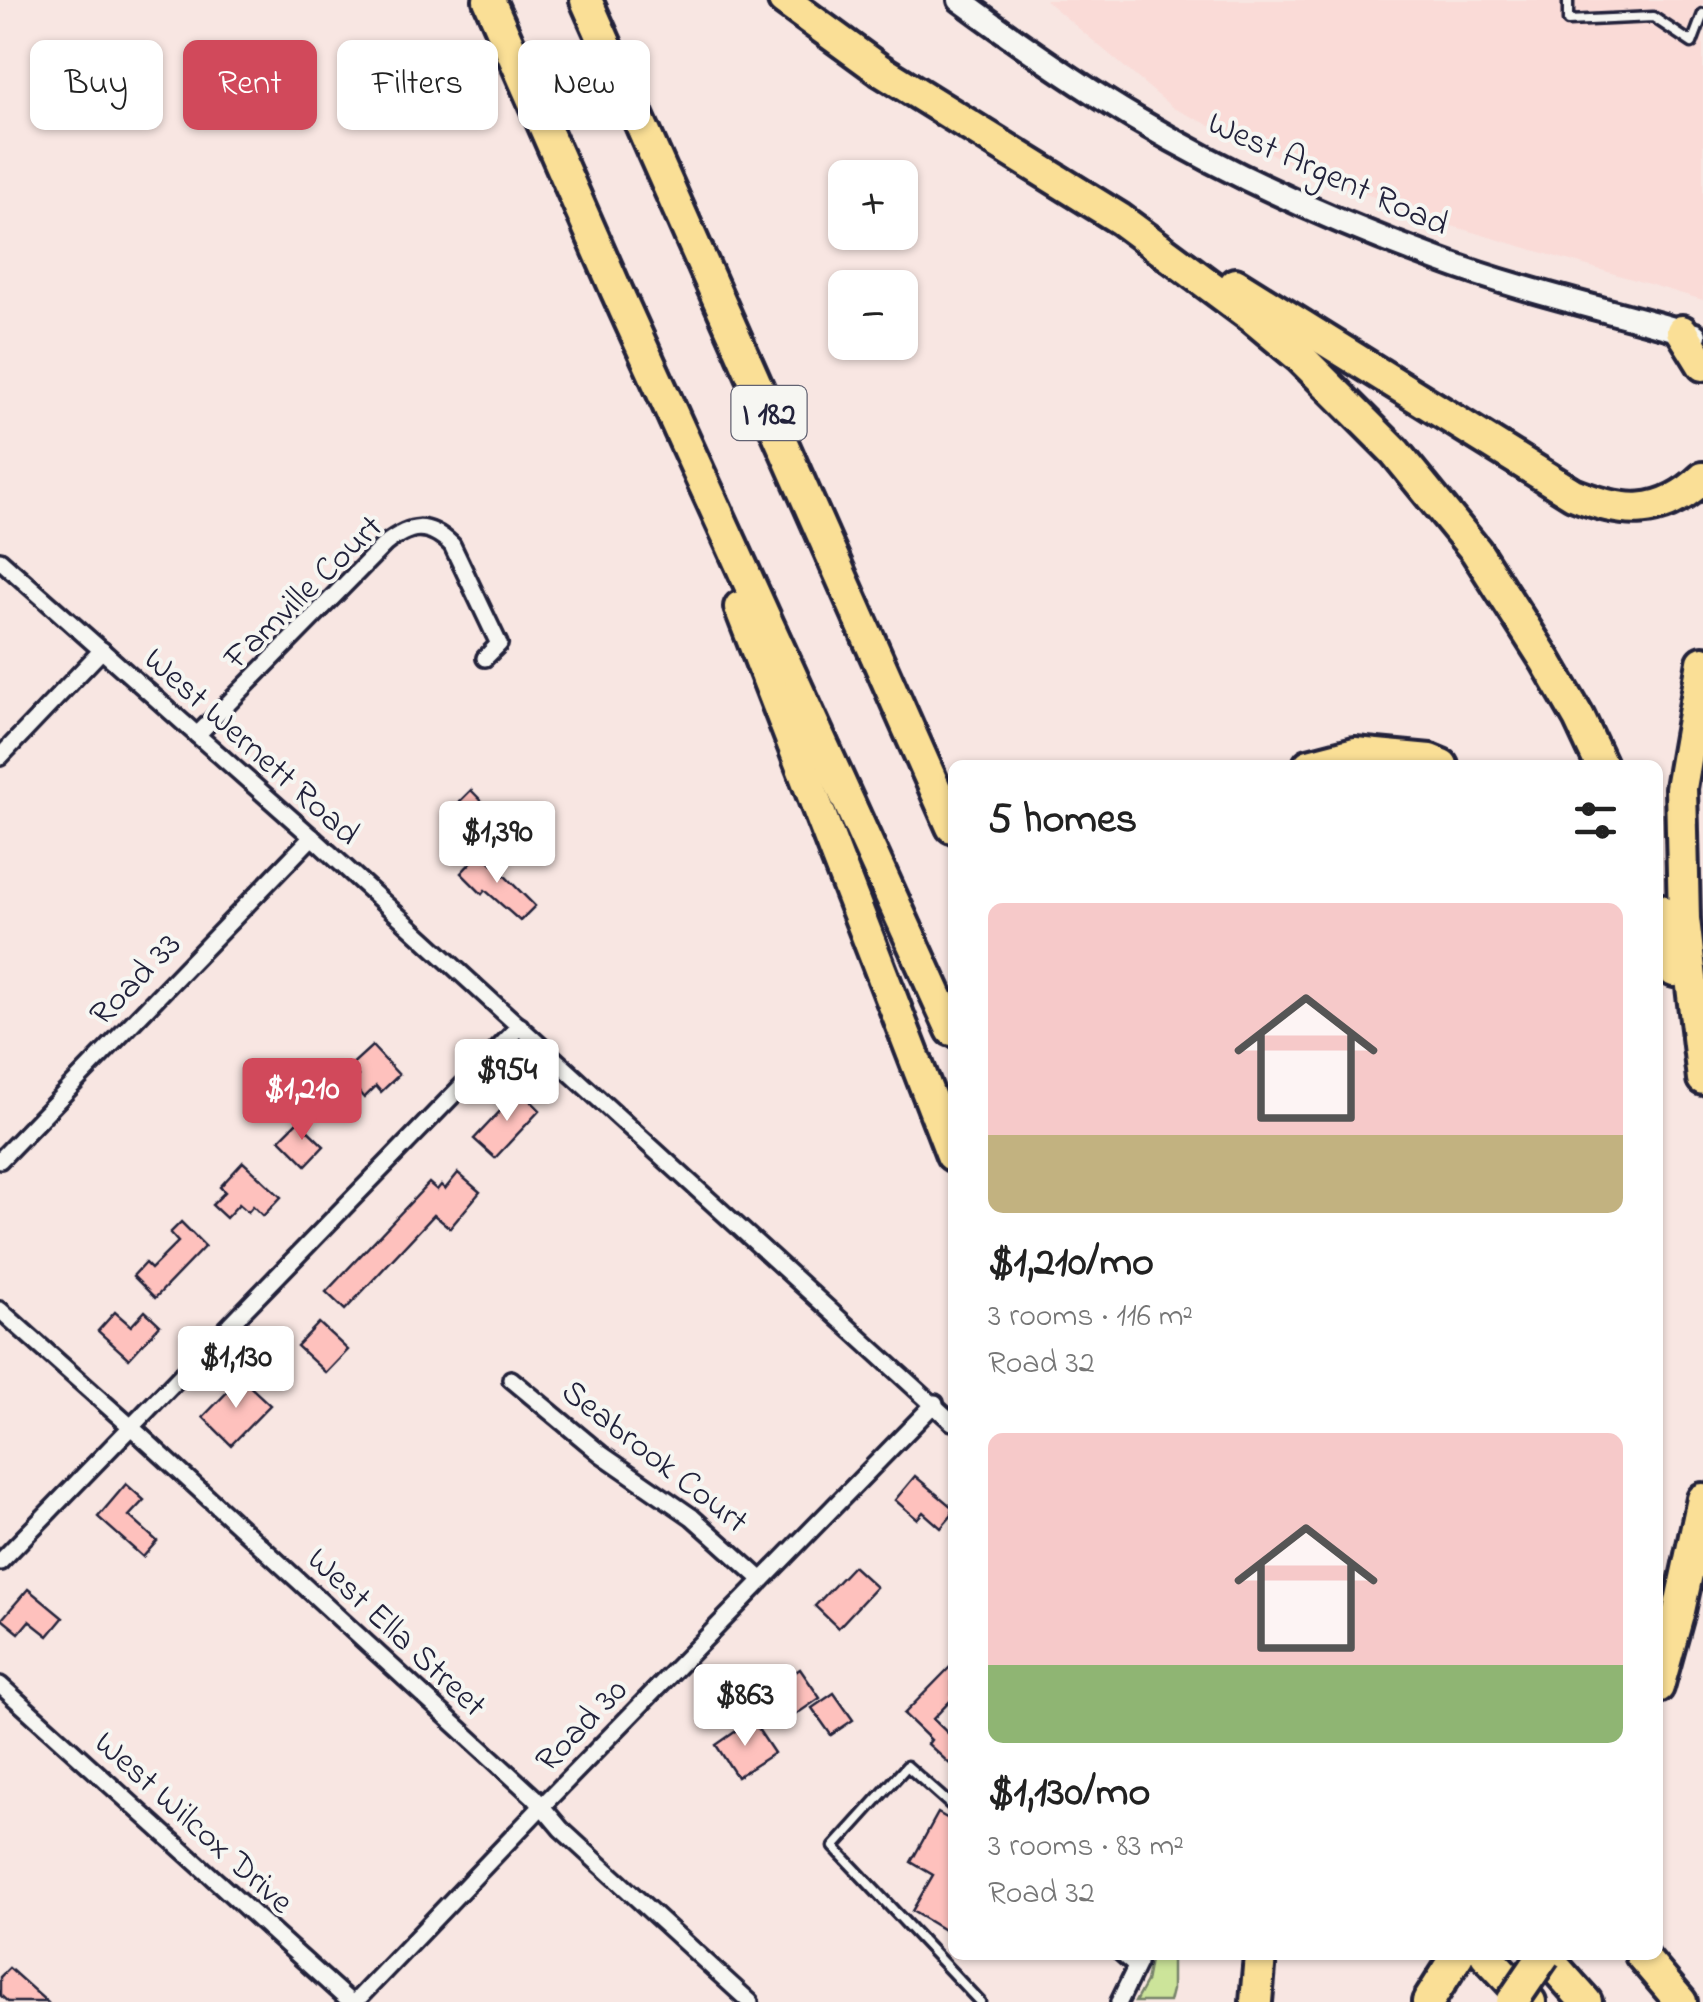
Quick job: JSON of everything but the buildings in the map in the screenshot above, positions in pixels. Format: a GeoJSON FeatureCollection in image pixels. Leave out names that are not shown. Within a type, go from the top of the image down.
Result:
{"type":"FeatureCollection","features":[{"type":"Feature","properties":{"kind":"highway","name":"I 182"},"geometry":{"type":"LineString","coordinates":[[489,0],[948,1021]]}},
{"type":"Feature","properties":{"kind":"highway","name":"I 182"},"geometry":{"type":"LineString","coordinates":[[586,0],[948,818]]}},
{"type":"Feature","properties":{"kind":"highway"},"geometry":{"type":"LineString","coordinates":[[784,0],[895,80],[1120,220],[1301,358],[1394,452],[1476,551],[1546,660],[1599,760]]}},
{"type":"Feature","properties":{"kind":"highway"},"geometry":{"type":"LineString","coordinates":[[1120,220],[1144,227],[1574,494],[1607,506],[1645,509],[1680,496],[1703,478]]}},
{"type":"Feature","properties":{"kind":"highway"},"geometry":{"type":"LineString","coordinates":[[617,292],[948,1145]]}},
{"type":"Feature","properties":{"kind":"highway"},"geometry":{"type":"LineString","coordinates":[[1692,334],[1703,365]]}},
{"type":"Feature","properties":{"kind":"highway"},"geometry":{"type":"LineString","coordinates":[[1703,662],[1682,788],[1684,920],[1703,1082]]}},
{"type":"Feature","properties":{"kind":"highway"},"geometry":{"type":"LineString","coordinates":[[1328,760],[1355,753],[1430,760]]}},
{"type":"Feature","properties":{"kind":"highway"},"geometry":{"type":"LineString","coordinates":[[1663,929],[1703,1082]]}},
{"type":"Feature","properties":{"kind":"highway"},"geometry":{"type":"LineString","coordinates":[[1663,1669],[1703,1498]]}},
{"type":"Feature","properties":{"kind":"highway"},"geometry":{"type":"LineString","coordinates":[[1256,2002],[1260,1960]]}},
{"type":"Feature","properties":{"kind":"highway"},"geometry":{"type":"LineString","coordinates":[[1432,1997],[1455,1960]]}},
{"type":"Feature","properties":{"kind":"highway"},"geometry":{"type":"LineString","coordinates":[[1491,1960],[1530,2002]]}},
{"type":"Feature","properties":{"kind":"highway"},"geometry":{"type":"LineString","coordinates":[[1512,2002],[1541,1960]]}},
{"type":"Feature","properties":{"kind":"highway"},"geometry":{"type":"LineString","coordinates":[[1548,1960],[1586,2002]]}},
{"type":"Feature","properties":{"kind":"highway"},"geometry":{"type":"LineString","coordinates":[[1644,1960],[1681,2002]]}},
{"type":"Feature","properties":{"kind":"main road","name":"West Argent Road"},"geometry":{"type":"LineString","coordinates":[[960,0],[1137,120],[1302,205],[1460,267],[1692,334]]}},
{"type":"Feature","properties":{"kind":"street","name":"Famville Court"},"geometry":{"type":"LineString","coordinates":[[198,736],[384,544],[404,530],[424,529],[441,534],[452,545],[499,644],[485,658]]}},
{"type":"Feature","properties":{"kind":"street","name":"West Wernett Road"},"geometry":{"type":"LineString","coordinates":[[0,560],[520,1026],[948,1418]]}},
{"type":"Feature","properties":{"kind":"street"},"geometry":{"type":"LineString","coordinates":[[0,757],[102,650]]}},
{"type":"Feature","properties":{"kind":"street","name":"Road 33"},"geometry":{"type":"LineString","coordinates":[[0,1160],[312,838]]}},
{"type":"Feature","properties":{"kind":"street"},"geometry":{"type":"LineString","coordinates":[[0,1562],[520,1026]]}},
{"type":"Feature","properties":{"kind":"street","name":"West Ella Street"},"geometry":{"type":"LineString","coordinates":[[0,1310],[542,1806],[562,1829],[750,2002]]}},
{"type":"Feature","properties":{"kind":"street","name":"Seabrook Court"},"geometry":{"type":"LineString","coordinates":[[512,1379],[600,1454],[692,1517],[762,1580]]}},
{"type":"Feature","properties":{"kind":"street","name":"Road 30"},"geometry":{"type":"LineString","coordinates":[[352,2002],[934,1403]]}},
{"type":"Feature","properties":{"kind":"street","name":"West Wilcox Drive"},"geometry":{"type":"LineString","coordinates":[[0,1685],[352,2002]]}},
{"type":"Feature","properties":{"kind":"street"},"geometry":{"type":"LineString","coordinates":[[1119,2002],[1137,1963]]}},
{"type":"Feature","properties":{"kind":"lane"},"geometry":{"type":"LineString","coordinates":[[1568,0],[1568,21],[1652,17],[1692,43],[1703,14]]}},
{"type":"Feature","properties":{"kind":"lane"},"geometry":{"type":"LineString","coordinates":[[948,1802],[907,1766],[834,1847],[980,2002]]}},
{"type":"Feature","properties":{"kind":"shaded area"},"geometry":{"type":"Polygon","coordinates":[[[1045,0],[1703,0],[1703,300],[1445,224],[1316,175],[1173,108],[1045,0]]]}},
{"type":"Feature","properties":{"kind":"green space"},"geometry":{"type":"Polygon","coordinates":[[[1150,1960],[1172,1960],[1169,2002],[1135,2002],[1146,1982],[1150,1960]]]}}]}
